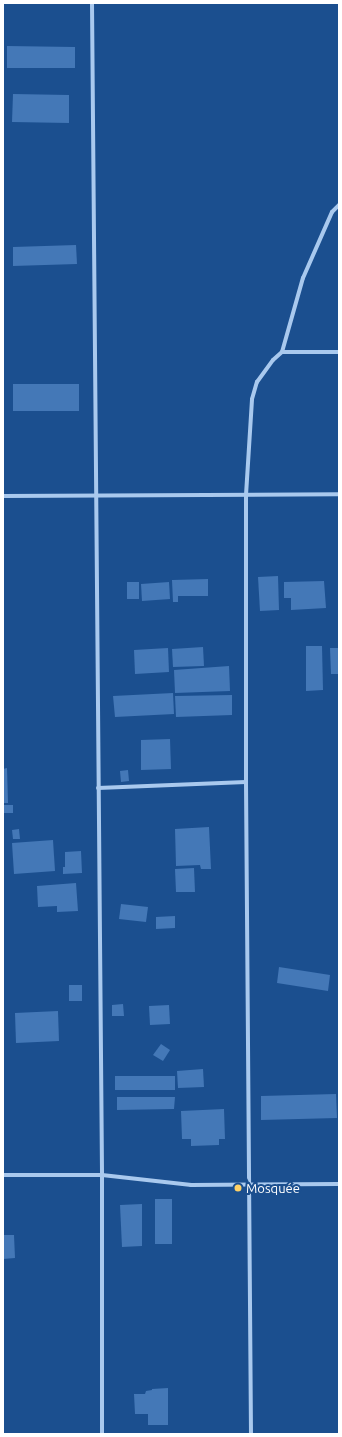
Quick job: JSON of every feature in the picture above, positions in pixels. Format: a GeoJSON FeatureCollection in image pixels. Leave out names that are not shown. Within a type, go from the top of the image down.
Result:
{"type":"FeatureCollection","features":[{"type":"Feature","properties":{"kind":"street"},"geometry":{"type":"LineString","coordinates":[[92,3],[102,1174],[102,1434]]}},
{"type":"Feature","properties":{"kind":"street"},"geometry":{"type":"LineString","coordinates":[[251,1434],[246,782],[246,495],[252,399],[257,382],[272,360],[282,352],[303,278],[332,212],[339,205]]}},
{"type":"Feature","properties":{"kind":"street"},"geometry":{"type":"LineString","coordinates":[[282,352],[339,352]]}},
{"type":"Feature","properties":{"kind":"street"},"geometry":{"type":"LineString","coordinates":[[3,496],[339,494]]}},
{"type":"Feature","properties":{"kind":"street"},"geometry":{"type":"LineString","coordinates":[[98,788],[246,782]]}},
{"type":"Feature","properties":{"kind":"street"},"geometry":{"type":"LineString","coordinates":[[3,1175],[102,1174],[191,1186],[339,1184]]}},
{"type":"Feature","properties":{"kind":"building"},"geometry":{"type":"Polygon","coordinates":[[[7,46],[75,47],[75,68],[7,68],[7,46]]]}},
{"type":"Feature","properties":{"kind":"building"},"geometry":{"type":"Polygon","coordinates":[[[13,94],[69,95],[69,123],[12,122],[13,94]]]}},
{"type":"Feature","properties":{"kind":"building"},"geometry":{"type":"Polygon","coordinates":[[[76,245],[77,264],[13,266],[13,247],[76,245]]]}},
{"type":"Feature","properties":{"kind":"building"},"geometry":{"type":"Polygon","coordinates":[[[13,384],[79,384],[79,411],[13,411],[13,384]]]}},
{"type":"Feature","properties":{"kind":"building"},"geometry":{"type":"Polygon","coordinates":[[[278,576],[279,610],[260,611],[258,577],[278,576]]]}},
{"type":"Feature","properties":{"kind":"building"},"geometry":{"type":"Polygon","coordinates":[[[208,579],[208,596],[178,596],[178,602],[173,602],[172,580],[208,579]]]}},
{"type":"Feature","properties":{"kind":"building"},"geometry":{"type":"Polygon","coordinates":[[[324,581],[326,608],[291,610],[291,598],[284,598],[284,582],[324,581]]]}},
{"type":"Feature","properties":{"kind":"building"},"geometry":{"type":"Polygon","coordinates":[[[127,582],[139,582],[139,599],[127,599],[127,582]]]}},
{"type":"Feature","properties":{"kind":"building"},"geometry":{"type":"Polygon","coordinates":[[[169,582],[170,599],[142,601],[141,584],[169,582]]]}},
{"type":"Feature","properties":{"kind":"building"},"geometry":{"type":"Polygon","coordinates":[[[306,646],[322,646],[323,690],[306,691],[306,646]]]}},
{"type":"Feature","properties":{"kind":"building"},"geometry":{"type":"Polygon","coordinates":[[[203,647],[204,666],[173,667],[172,649],[203,647]]]}},
{"type":"Feature","properties":{"kind":"building"},"geometry":{"type":"Polygon","coordinates":[[[168,648],[169,672],[135,674],[134,650],[168,648]]]}},
{"type":"Feature","properties":{"kind":"building"},"geometry":{"type":"Polygon","coordinates":[[[330,648],[339,648],[339,674],[331,674],[330,648]]]}},
{"type":"Feature","properties":{"kind":"building"},"geometry":{"type":"Polygon","coordinates":[[[229,666],[230,691],[175,693],[174,670],[229,666]]]}},
{"type":"Feature","properties":{"kind":"building"},"geometry":{"type":"Polygon","coordinates":[[[173,693],[174,714],[115,717],[113,696],[173,693]]]}},
{"type":"Feature","properties":{"kind":"building"},"geometry":{"type":"Polygon","coordinates":[[[232,695],[232,715],[176,717],[175,696],[232,695]]]}},
{"type":"Feature","properties":{"kind":"building"},"geometry":{"type":"Polygon","coordinates":[[[170,739],[171,769],[141,770],[141,740],[170,739]]]}},
{"type":"Feature","properties":{"kind":"building"},"geometry":{"type":"Polygon","coordinates":[[[7,768],[8,803],[3,803],[3,769],[7,768]]]}},
{"type":"Feature","properties":{"kind":"building"},"geometry":{"type":"Polygon","coordinates":[[[128,770],[129,781],[121,782],[120,771],[128,770]]]}},
{"type":"Feature","properties":{"kind":"building"},"geometry":{"type":"Polygon","coordinates":[[[3,805],[13,805],[13,813],[3,813],[3,805]]]}},
{"type":"Feature","properties":{"kind":"building"},"geometry":{"type":"Polygon","coordinates":[[[209,827],[211,869],[201,869],[200,865],[176,866],[175,829],[209,827]]]}},
{"type":"Feature","properties":{"kind":"building"},"geometry":{"type":"Polygon","coordinates":[[[19,829],[20,839],[13,839],[12,830],[19,829]]]}},
{"type":"Feature","properties":{"kind":"building"},"geometry":{"type":"Polygon","coordinates":[[[53,840],[55,871],[14,874],[12,843],[53,840]]]}},
{"type":"Feature","properties":{"kind":"building"},"geometry":{"type":"Polygon","coordinates":[[[81,851],[82,873],[63,874],[63,867],[65,867],[65,852],[81,851]]]}},
{"type":"Feature","properties":{"kind":"building"},"geometry":{"type":"Polygon","coordinates":[[[194,868],[195,892],[176,892],[175,869],[194,868]]]}},
{"type":"Feature","properties":{"kind":"building"},"geometry":{"type":"Polygon","coordinates":[[[76,883],[78,911],[57,912],[57,906],[38,907],[37,886],[76,883]]]}},
{"type":"Feature","properties":{"kind":"building"},"geometry":{"type":"Polygon","coordinates":[[[121,904],[148,907],[146,922],[119,919],[121,904]]]}},
{"type":"Feature","properties":{"kind":"building"},"geometry":{"type":"Polygon","coordinates":[[[175,916],[175,928],[156,929],[156,917],[175,916]]]}},
{"type":"Feature","properties":{"kind":"building"},"geometry":{"type":"Polygon","coordinates":[[[279,967],[330,975],[328,991],[277,983],[279,967]]]}},
{"type":"Feature","properties":{"kind":"building"},"geometry":{"type":"Polygon","coordinates":[[[69,985],[82,985],[82,1001],[69,1001],[69,985]]]}},
{"type":"Feature","properties":{"kind":"building"},"geometry":{"type":"Polygon","coordinates":[[[123,1004],[124,1016],[112,1016],[112,1005],[123,1004]]]}},
{"type":"Feature","properties":{"kind":"building"},"geometry":{"type":"Polygon","coordinates":[[[169,1005],[170,1024],[150,1025],[149,1006],[169,1005]]]}},
{"type":"Feature","properties":{"kind":"building"},"geometry":{"type":"Polygon","coordinates":[[[58,1011],[59,1041],[16,1043],[15,1013],[58,1011]]]}},
{"type":"Feature","properties":{"kind":"building"},"geometry":{"type":"Polygon","coordinates":[[[161,1044],[170,1050],[163,1061],[153,1055],[161,1044]]]}},
{"type":"Feature","properties":{"kind":"building"},"geometry":{"type":"Polygon","coordinates":[[[203,1069],[204,1087],[178,1088],[177,1071],[203,1069]]]}},
{"type":"Feature","properties":{"kind":"building"},"geometry":{"type":"Polygon","coordinates":[[[115,1076],[175,1076],[175,1090],[115,1090],[115,1076]]]}},
{"type":"Feature","properties":{"kind":"building"},"geometry":{"type":"Polygon","coordinates":[[[336,1094],[337,1118],[261,1120],[261,1096],[336,1094]]]}},
{"type":"Feature","properties":{"kind":"building"},"geometry":{"type":"Polygon","coordinates":[[[117,1097],[175,1097],[174,1109],[117,1110],[117,1097]]]}},
{"type":"Feature","properties":{"kind":"building"},"geometry":{"type":"Polygon","coordinates":[[[224,1109],[225,1139],[219,1139],[219,1145],[191,1146],[191,1139],[182,1139],[181,1111],[224,1109]]]}},
{"type":"Feature","properties":{"kind":"building"},"geometry":{"type":"Polygon","coordinates":[[[155,1199],[172,1199],[172,1244],[155,1244],[155,1199]]]}},
{"type":"Feature","properties":{"kind":"building"},"geometry":{"type":"Polygon","coordinates":[[[142,1204],[142,1246],[122,1247],[120,1205],[142,1204]]]}},
{"type":"Feature","properties":{"kind":"building"},"geometry":{"type":"Polygon","coordinates":[[[3,1235],[14,1235],[15,1258],[3,1259],[3,1235]]]}},
{"type":"Feature","properties":{"kind":"building"},"geometry":{"type":"Polygon","coordinates":[[[168,1388],[168,1425],[148,1425],[148,1414],[135,1414],[134,1394],[145,1394],[146,1391],[152,1389],[168,1388]]]}},
{"type":"Feature","properties":{"kind":"place","name":"Mosquée"},"geometry":{"type":"Point","coordinates":[238,1188]}}]}
